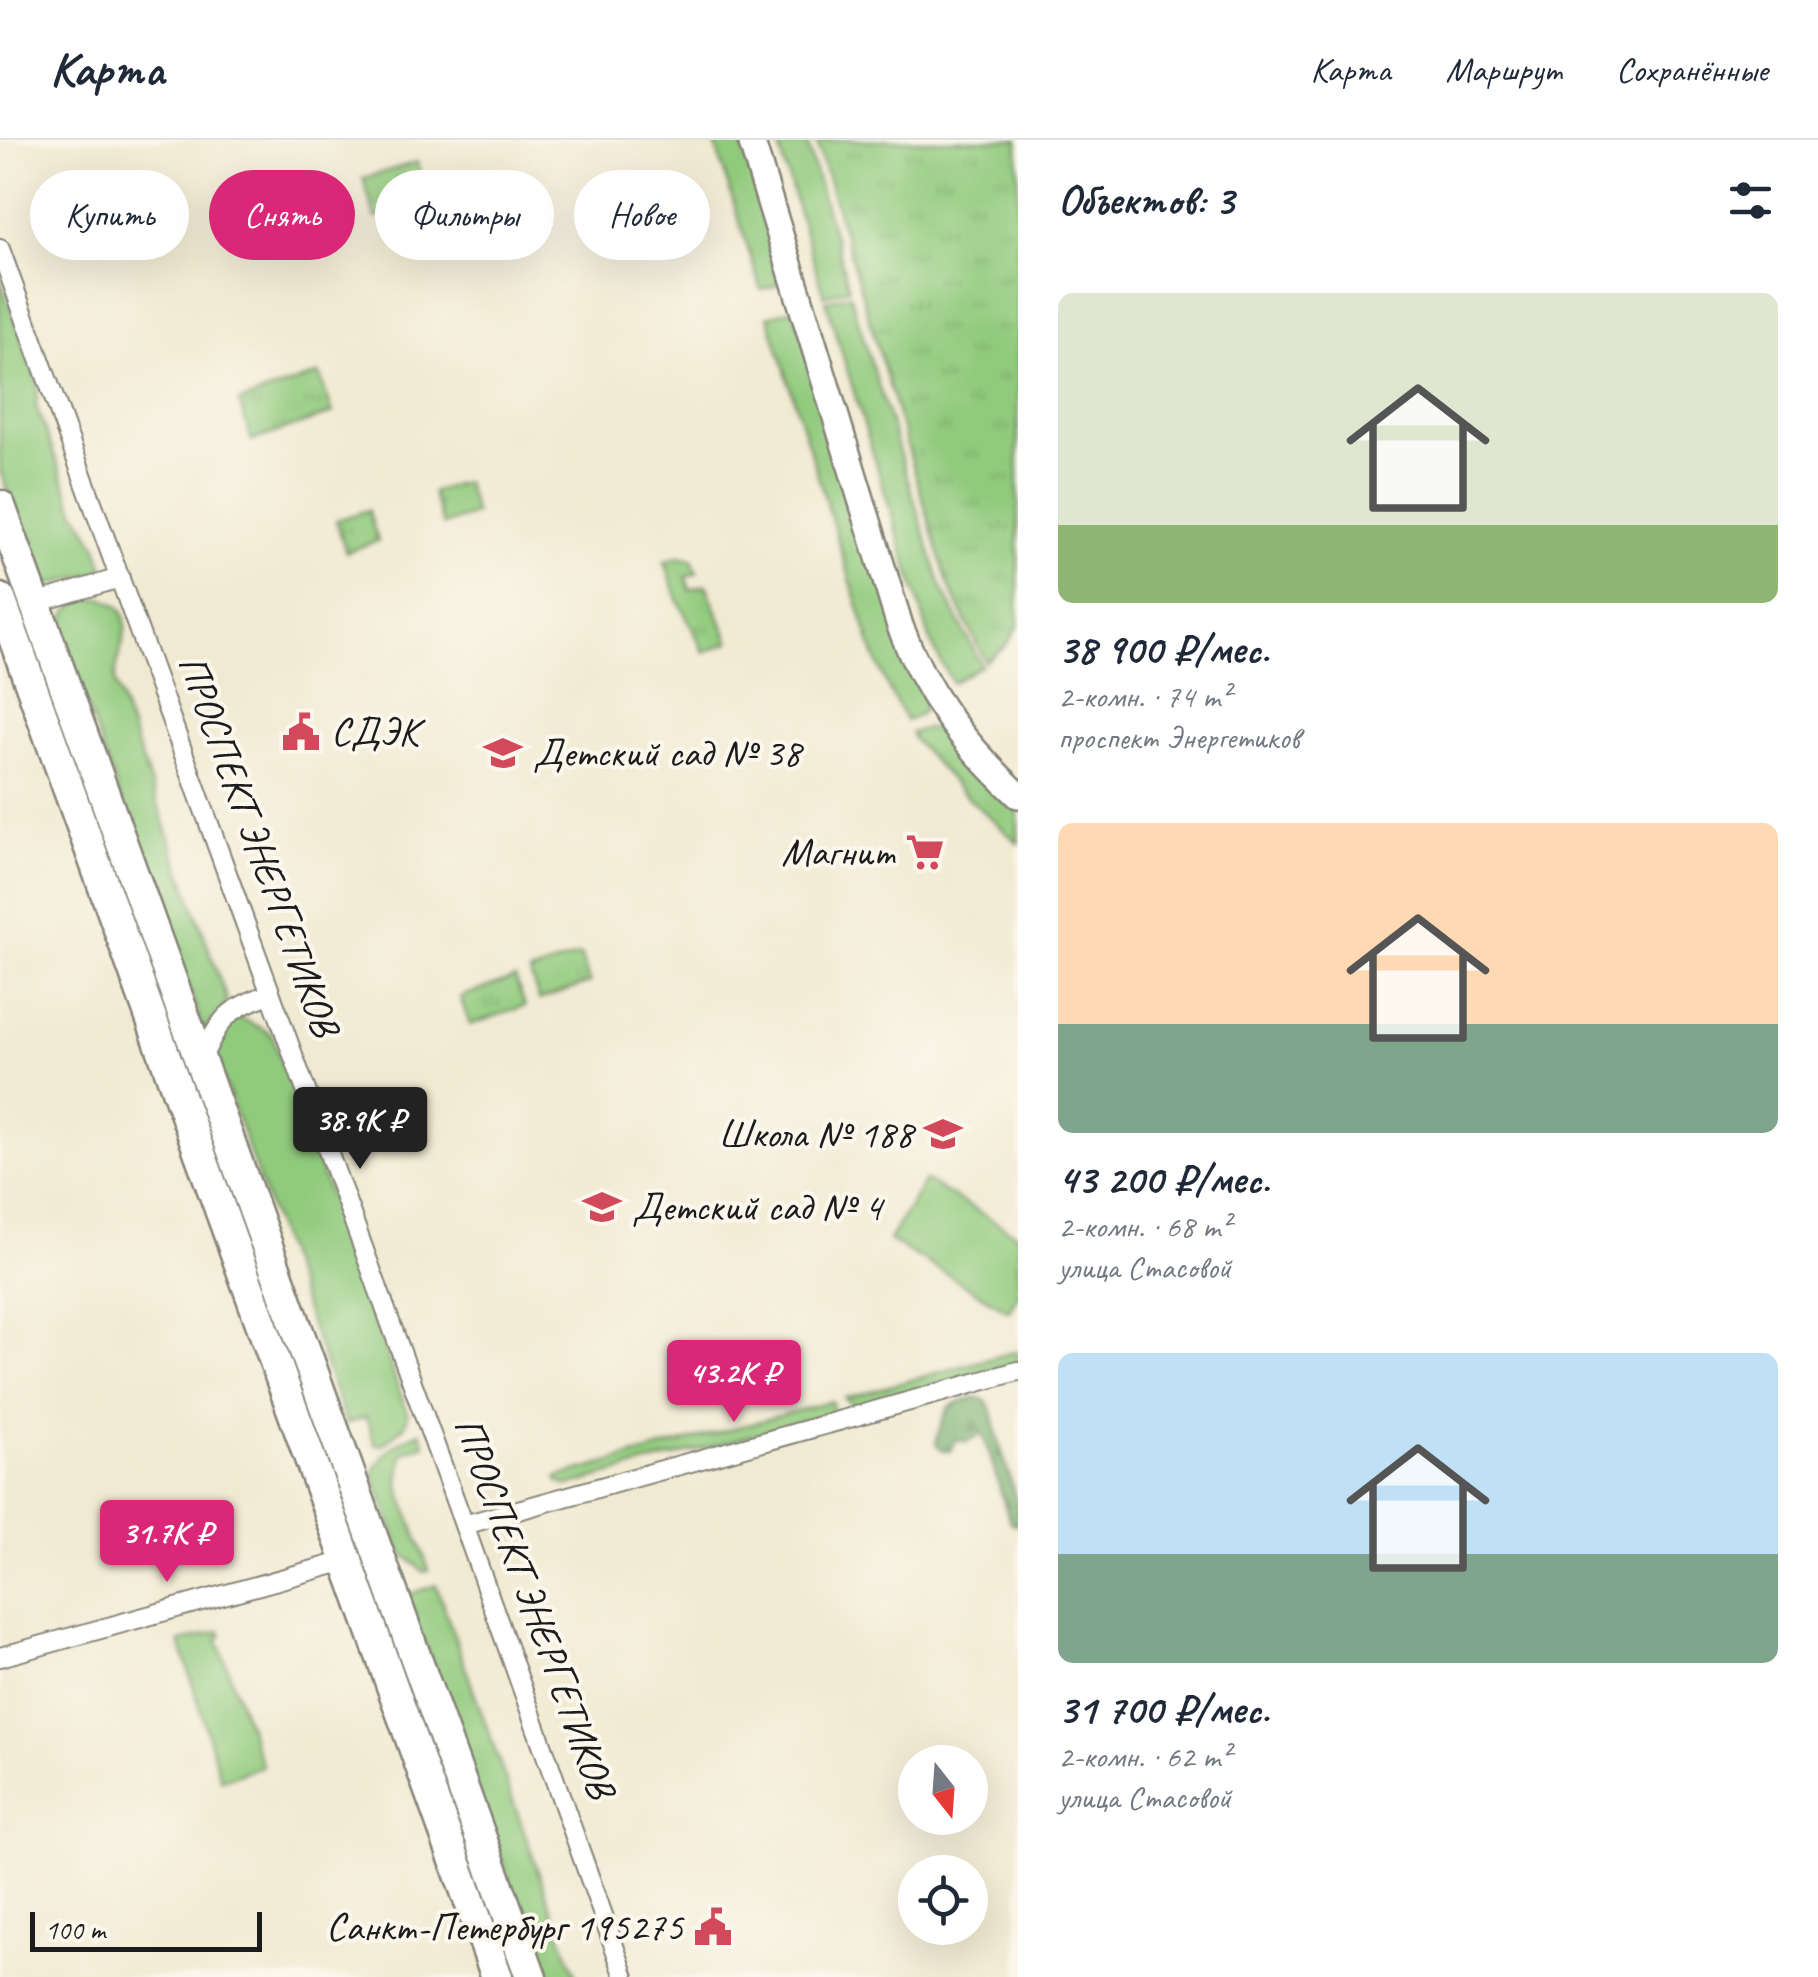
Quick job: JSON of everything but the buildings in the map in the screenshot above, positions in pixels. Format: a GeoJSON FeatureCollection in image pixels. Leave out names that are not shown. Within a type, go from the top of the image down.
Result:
{"type":"FeatureCollection","features":[{"type":"Feature","properties":{"kind":"main road"},"geometry":{"type":"LineString","coordinates":[[0,506],[531,1977]]}},
{"type":"Feature","properties":{"kind":"main road"},"geometry":{"type":"LineString","coordinates":[[0,599],[497,1977]]}},
{"type":"Feature","properties":{"kind":"street"},"geometry":{"type":"LineString","coordinates":[[751,140],[911,655],[964,740],[1018,795]]}},
{"type":"Feature","properties":{"kind":"street"},"geometry":{"type":"LineString","coordinates":[[768,140],[923,649],[934,674],[972,733],[1018,780]]}},
{"type":"Feature","properties":{"kind":"street","name":"ПРОСПЕКТ ЭНЕРГЕТИКОВ"},"geometry":{"type":"LineString","coordinates":[[0,249],[464,1525],[624,1977]]}},
{"type":"Feature","properties":{"kind":"street"},"geometry":{"type":"LineString","coordinates":[[35,603],[120,578]]}},
{"type":"Feature","properties":{"kind":"street"},"geometry":{"type":"LineString","coordinates":[[200,1062],[228,1013],[270,994]]}},
{"type":"Feature","properties":{"kind":"street"},"geometry":{"type":"LineString","coordinates":[[464,1525],[1018,1372]]}},
{"type":"Feature","properties":{"kind":"street"},"geometry":{"type":"LineString","coordinates":[[0,1656],[377,1550]]}},
{"type":"Feature","properties":{"kind":"green space"},"geometry":{"type":"Polygon","coordinates":[[[714,140],[741,140],[782,280],[776,286],[761,290],[714,140]]]}},
{"type":"Feature","properties":{"kind":"green space"},"geometry":{"type":"Polygon","coordinates":[[[777,140],[806,140],[849,288],[824,296],[777,140]]]}},
{"type":"Feature","properties":{"kind":"green space"},"geometry":{"type":"Polygon","coordinates":[[[816,140],[1018,140],[1018,627],[1004,647],[985,661],[948,584],[816,140]]]}},
{"type":"Feature","properties":{"kind":"green space"},"geometry":{"type":"Polygon","coordinates":[[[417,162],[419,170],[390,170],[417,162]]]}},
{"type":"Feature","properties":{"kind":"green space"},"geometry":{"type":"Polygon","coordinates":[[[375,174],[375,218],[363,178],[375,174]]]}},
{"type":"Feature","properties":{"kind":"green space"},"geometry":{"type":"Polygon","coordinates":[[[0,278],[38,385],[36,406],[75,510],[96,544],[103,565],[101,572],[42,587],[0,471],[0,278]]]}},
{"type":"Feature","properties":{"kind":"green space"},"geometry":{"type":"Polygon","coordinates":[[[850,294],[941,586],[981,665],[952,683],[932,645],[826,301],[850,294]]]}},
{"type":"Feature","properties":{"kind":"green space"},"geometry":{"type":"Polygon","coordinates":[[[793,309],[925,701],[920,714],[906,721],[873,652],[768,316],[793,309]]]}},
{"type":"Feature","properties":{"kind":"green space"},"geometry":{"type":"Polygon","coordinates":[[[319,374],[333,413],[252,441],[239,402],[319,374]]]}},
{"type":"Feature","properties":{"kind":"green space"},"geometry":{"type":"Polygon","coordinates":[[[465,482],[475,514],[443,525],[432,492],[465,482]]]}},
{"type":"Feature","properties":{"kind":"green space"},"geometry":{"type":"Polygon","coordinates":[[[368,510],[378,541],[346,552],[336,520],[368,510]]]}},
{"type":"Feature","properties":{"kind":"green space"},"geometry":{"type":"Polygon","coordinates":[[[678,557],[692,559],[697,573],[686,577],[690,590],[706,585],[730,642],[704,652],[678,600],[665,562],[678,557]]]}},
{"type":"Feature","properties":{"kind":"green space"},"geometry":{"type":"Polygon","coordinates":[[[101,598],[123,613],[124,635],[115,684],[227,1000],[204,1030],[62,637],[71,607],[101,598]]]}},
{"type":"Feature","properties":{"kind":"green space"},"geometry":{"type":"Polygon","coordinates":[[[924,729],[946,735],[972,768],[1018,810],[1018,843],[962,792],[913,739],[911,733],[924,729]]]}},
{"type":"Feature","properties":{"kind":"green space"},"geometry":{"type":"Polygon","coordinates":[[[580,955],[590,983],[539,1000],[530,973],[580,955]]]}},
{"type":"Feature","properties":{"kind":"green space"},"geometry":{"type":"Polygon","coordinates":[[[515,978],[525,1006],[470,1025],[460,997],[515,978]]]}},
{"type":"Feature","properties":{"kind":"green space"},"geometry":{"type":"Polygon","coordinates":[[[240,1018],[273,1037],[408,1415],[405,1425],[383,1445],[375,1444],[366,1417],[346,1424],[216,1059],[216,1045],[234,1019],[240,1018]]]}},
{"type":"Feature","properties":{"kind":"green space"},"geometry":{"type":"Polygon","coordinates":[[[925,1180],[1018,1235],[1018,1295],[1009,1311],[889,1240],[925,1180]]]}},
{"type":"Feature","properties":{"kind":"green space"},"geometry":{"type":"Polygon","coordinates":[[[1018,1351],[1018,1362],[853,1407],[845,1398],[1018,1351]]]}},
{"type":"Feature","properties":{"kind":"green space"},"geometry":{"type":"Polygon","coordinates":[[[974,1397],[985,1400],[992,1411],[1016,1501],[1016,1525],[1010,1522],[984,1437],[979,1435],[967,1442],[956,1439],[951,1451],[943,1451],[936,1444],[947,1410],[974,1397]]]}},
{"type":"Feature","properties":{"kind":"green space"},"geometry":{"type":"Polygon","coordinates":[[[832,1401],[833,1413],[568,1486],[557,1477],[832,1401]]]}},
{"type":"Feature","properties":{"kind":"green space"},"geometry":{"type":"Polygon","coordinates":[[[421,1432],[425,1444],[403,1453],[399,1482],[429,1570],[424,1572],[401,1552],[373,1474],[392,1448],[421,1432]]]}},
{"type":"Feature","properties":{"kind":"green space"},"geometry":{"type":"Polygon","coordinates":[[[436,1585],[576,1977],[544,1977],[407,1595],[436,1585]]]}},
{"type":"Feature","properties":{"kind":"green space"},"geometry":{"type":"Polygon","coordinates":[[[220,1631],[222,1636],[217,1638],[262,1766],[221,1780],[180,1642],[220,1631]]]}},
{"type":"Feature","properties":{"kind":"place","name":"СДЭК"},"geometry":{"type":"Point","coordinates":[301,732]}},
{"type":"Feature","properties":{"kind":"place","name":"Детский сад № 38"},"geometry":{"type":"Point","coordinates":[503,753]}},
{"type":"Feature","properties":{"kind":"place","name":"Магнит"},"geometry":{"type":"Point","coordinates":[925,852]}},
{"type":"Feature","properties":{"kind":"place","name":"Школа № 188"},"geometry":{"type":"Point","coordinates":[943,1134]}},
{"type":"Feature","properties":{"kind":"place","name":"Детский сад № 4"},"geometry":{"type":"Point","coordinates":[602,1207]}},
{"type":"Feature","properties":{"kind":"place","name":"Санкт-Петербург 195275"},"geometry":{"type":"Point","coordinates":[713,1927]}}]}
